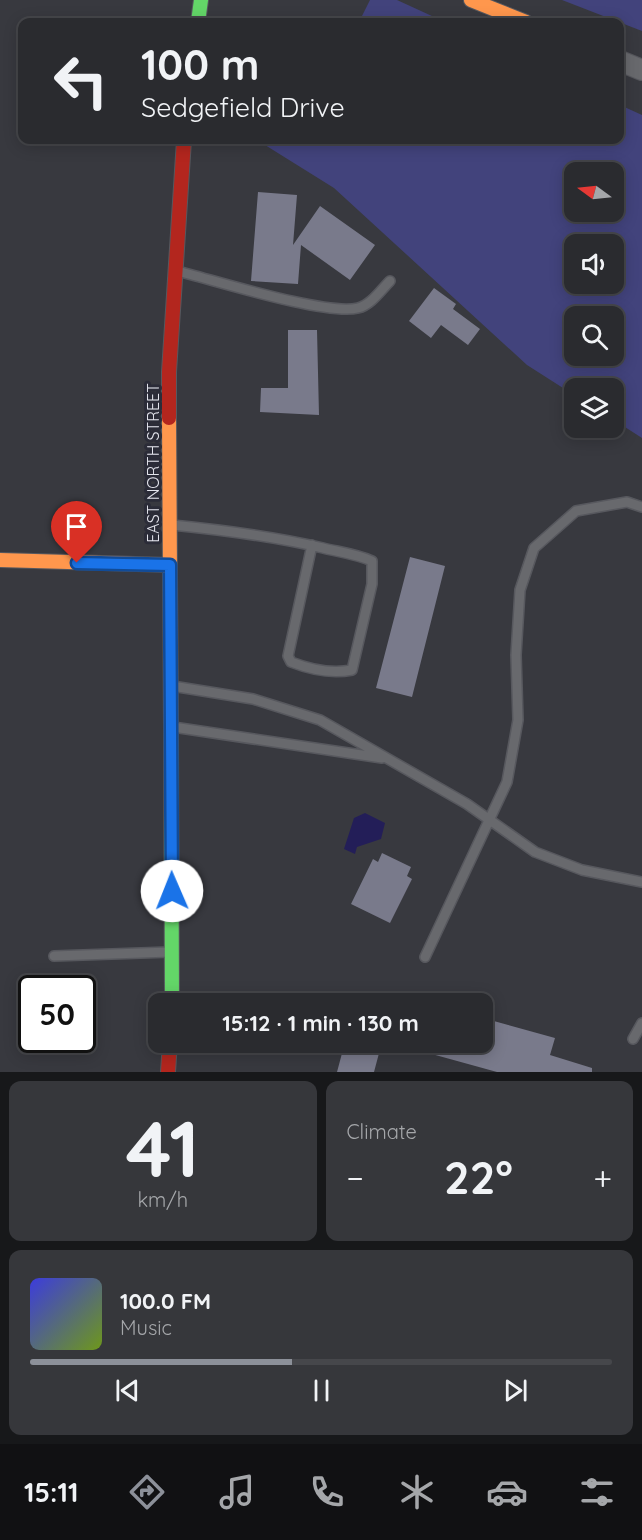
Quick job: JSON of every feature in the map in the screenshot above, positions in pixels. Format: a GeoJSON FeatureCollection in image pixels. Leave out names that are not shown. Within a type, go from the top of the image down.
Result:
{"type":"FeatureCollection","features":[{"type":"Feature","properties":{"kind":"main road"},"geometry":{"type":"LineString","coordinates":[[199,18],[201,0]]}},
{"type":"Feature","properties":{"kind":"main road"},"geometry":{"type":"LineString","coordinates":[[471,0],[516,18]]}},
{"type":"Feature","properties":{"kind":"main road","name":"EAST NORTH STREET"},"geometry":{"type":"LineString","coordinates":[[171,993],[169,372],[184,144]]}},
{"type":"Feature","properties":{"kind":"main road"},"geometry":{"type":"LineString","coordinates":[[0,560],[170,565]]}},
{"type":"Feature","properties":{"kind":"main road"},"geometry":{"type":"LineString","coordinates":[[168,1072],[169,1053]]}},
{"type":"Feature","properties":{"kind":"street"},"geometry":{"type":"LineString","coordinates":[[624,63],[642,70]]}},
{"type":"Feature","properties":{"kind":"lane"},"geometry":{"type":"LineString","coordinates":[[174,270],[310,304],[345,309],[360,308],[390,281]]}},
{"type":"Feature","properties":{"kind":"lane"},"geometry":{"type":"LineString","coordinates":[[424,957],[507,782],[518,720],[516,655],[520,590],[534,548],[576,511],[627,502],[642,507]]}},
{"type":"Feature","properties":{"kind":"lane"},"geometry":{"type":"LineString","coordinates":[[170,525],[255,533],[312,545],[372,561],[372,584],[352,670],[338,673],[291,662],[288,656],[312,545]]}},
{"type":"Feature","properties":{"kind":"lane"},"geometry":{"type":"LineString","coordinates":[[171,685],[253,699],[320,720],[490,820],[535,852],[582,870],[642,882]]}},
{"type":"Feature","properties":{"kind":"lane"},"geometry":{"type":"LineString","coordinates":[[171,727],[387,759]]}},
{"type":"Feature","properties":{"kind":"lane"},"geometry":{"type":"LineString","coordinates":[[54,956],[173,952]]}},
{"type":"Feature","properties":{"kind":"lane"},"geometry":{"type":"LineString","coordinates":[[633,1039],[642,1023]]}},
{"type":"Feature","properties":{"kind":"shaded area"},"geometry":{"type":"Polygon","coordinates":[[[370,0],[397,0],[436,18],[361,18],[370,0]]]}},
{"type":"Feature","properties":{"kind":"shaded area"},"geometry":{"type":"Polygon","coordinates":[[[562,0],[642,0],[642,31],[624,24],[624,18],[608,18],[562,0]]]}},
{"type":"Feature","properties":{"kind":"shaded area"},"geometry":{"type":"Polygon","coordinates":[[[624,107],[642,115],[642,438],[624,426],[624,378],[564,378],[564,389],[527,365],[334,188],[263,144],[624,144],[624,107]]]}},
{"type":"Feature","properties":{"kind":"shaded area"},"geometry":{"type":"Polygon","coordinates":[[[365,813],[385,823],[381,839],[357,847],[355,854],[344,849],[354,818],[365,813]]]}},
{"type":"Feature","properties":{"kind":"building"},"geometry":{"type":"Polygon","coordinates":[[[258,192],[297,195],[293,245],[320,206],[375,245],[350,280],[301,245],[298,284],[251,281],[258,192]]]}},
{"type":"Feature","properties":{"kind":"building"},"geometry":{"type":"Polygon","coordinates":[[[434,288],[456,304],[453,309],[480,329],[468,345],[441,325],[431,338],[409,321],[434,288]]]}},
{"type":"Feature","properties":{"kind":"building"},"geometry":{"type":"Polygon","coordinates":[[[288,330],[317,330],[319,415],[260,412],[261,388],[288,388],[288,330]]]}},
{"type":"Feature","properties":{"kind":"building"},"geometry":{"type":"Polygon","coordinates":[[[410,557],[445,566],[412,697],[376,688],[410,557]]]}},
{"type":"Feature","properties":{"kind":"building"},"geometry":{"type":"Polygon","coordinates":[[[382,853],[411,867],[407,876],[412,879],[390,923],[351,904],[373,859],[378,862],[382,853]]]}},
{"type":"Feature","properties":{"kind":"building"},"geometry":{"type":"Polygon","coordinates":[[[493,1021],[555,1038],[550,1055],[592,1068],[592,1072],[497,1072],[428,1053],[493,1053],[493,1021]]]}},
{"type":"Feature","properties":{"kind":"building"},"geometry":{"type":"Polygon","coordinates":[[[342,1053],[379,1053],[374,1072],[337,1072],[342,1053]]]}},
{"type":"Feature","properties":{"kind":"traffic: fast"},"geometry":{"type":"LineString","coordinates":[[199,18],[201,0]]}},
{"type":"Feature","properties":{"kind":"traffic: fast"},"geometry":{"type":"LineString","coordinates":[[171,729],[172,993]]}},
{"type":"Feature","properties":{"kind":"traffic: slow"},"geometry":{"type":"LineString","coordinates":[[471,0],[516,18]]}},
{"type":"Feature","properties":{"kind":"traffic: slow"},"geometry":{"type":"LineString","coordinates":[[169,418],[171,729]]}},
{"type":"Feature","properties":{"kind":"traffic: slow"},"geometry":{"type":"LineString","coordinates":[[0,560],[170,565]]}},
{"type":"Feature","properties":{"kind":"traffic: jam"},"geometry":{"type":"LineString","coordinates":[[169,418],[169,372],[184,144]]}},
{"type":"Feature","properties":{"kind":"traffic: jam"},"geometry":{"type":"LineString","coordinates":[[168,1072],[169,1053]]}},
{"type":"Feature","properties":{"kind":"route"},"geometry":{"type":"LineString","coordinates":[[77,563],[170,565],[172,891]]}}]}
